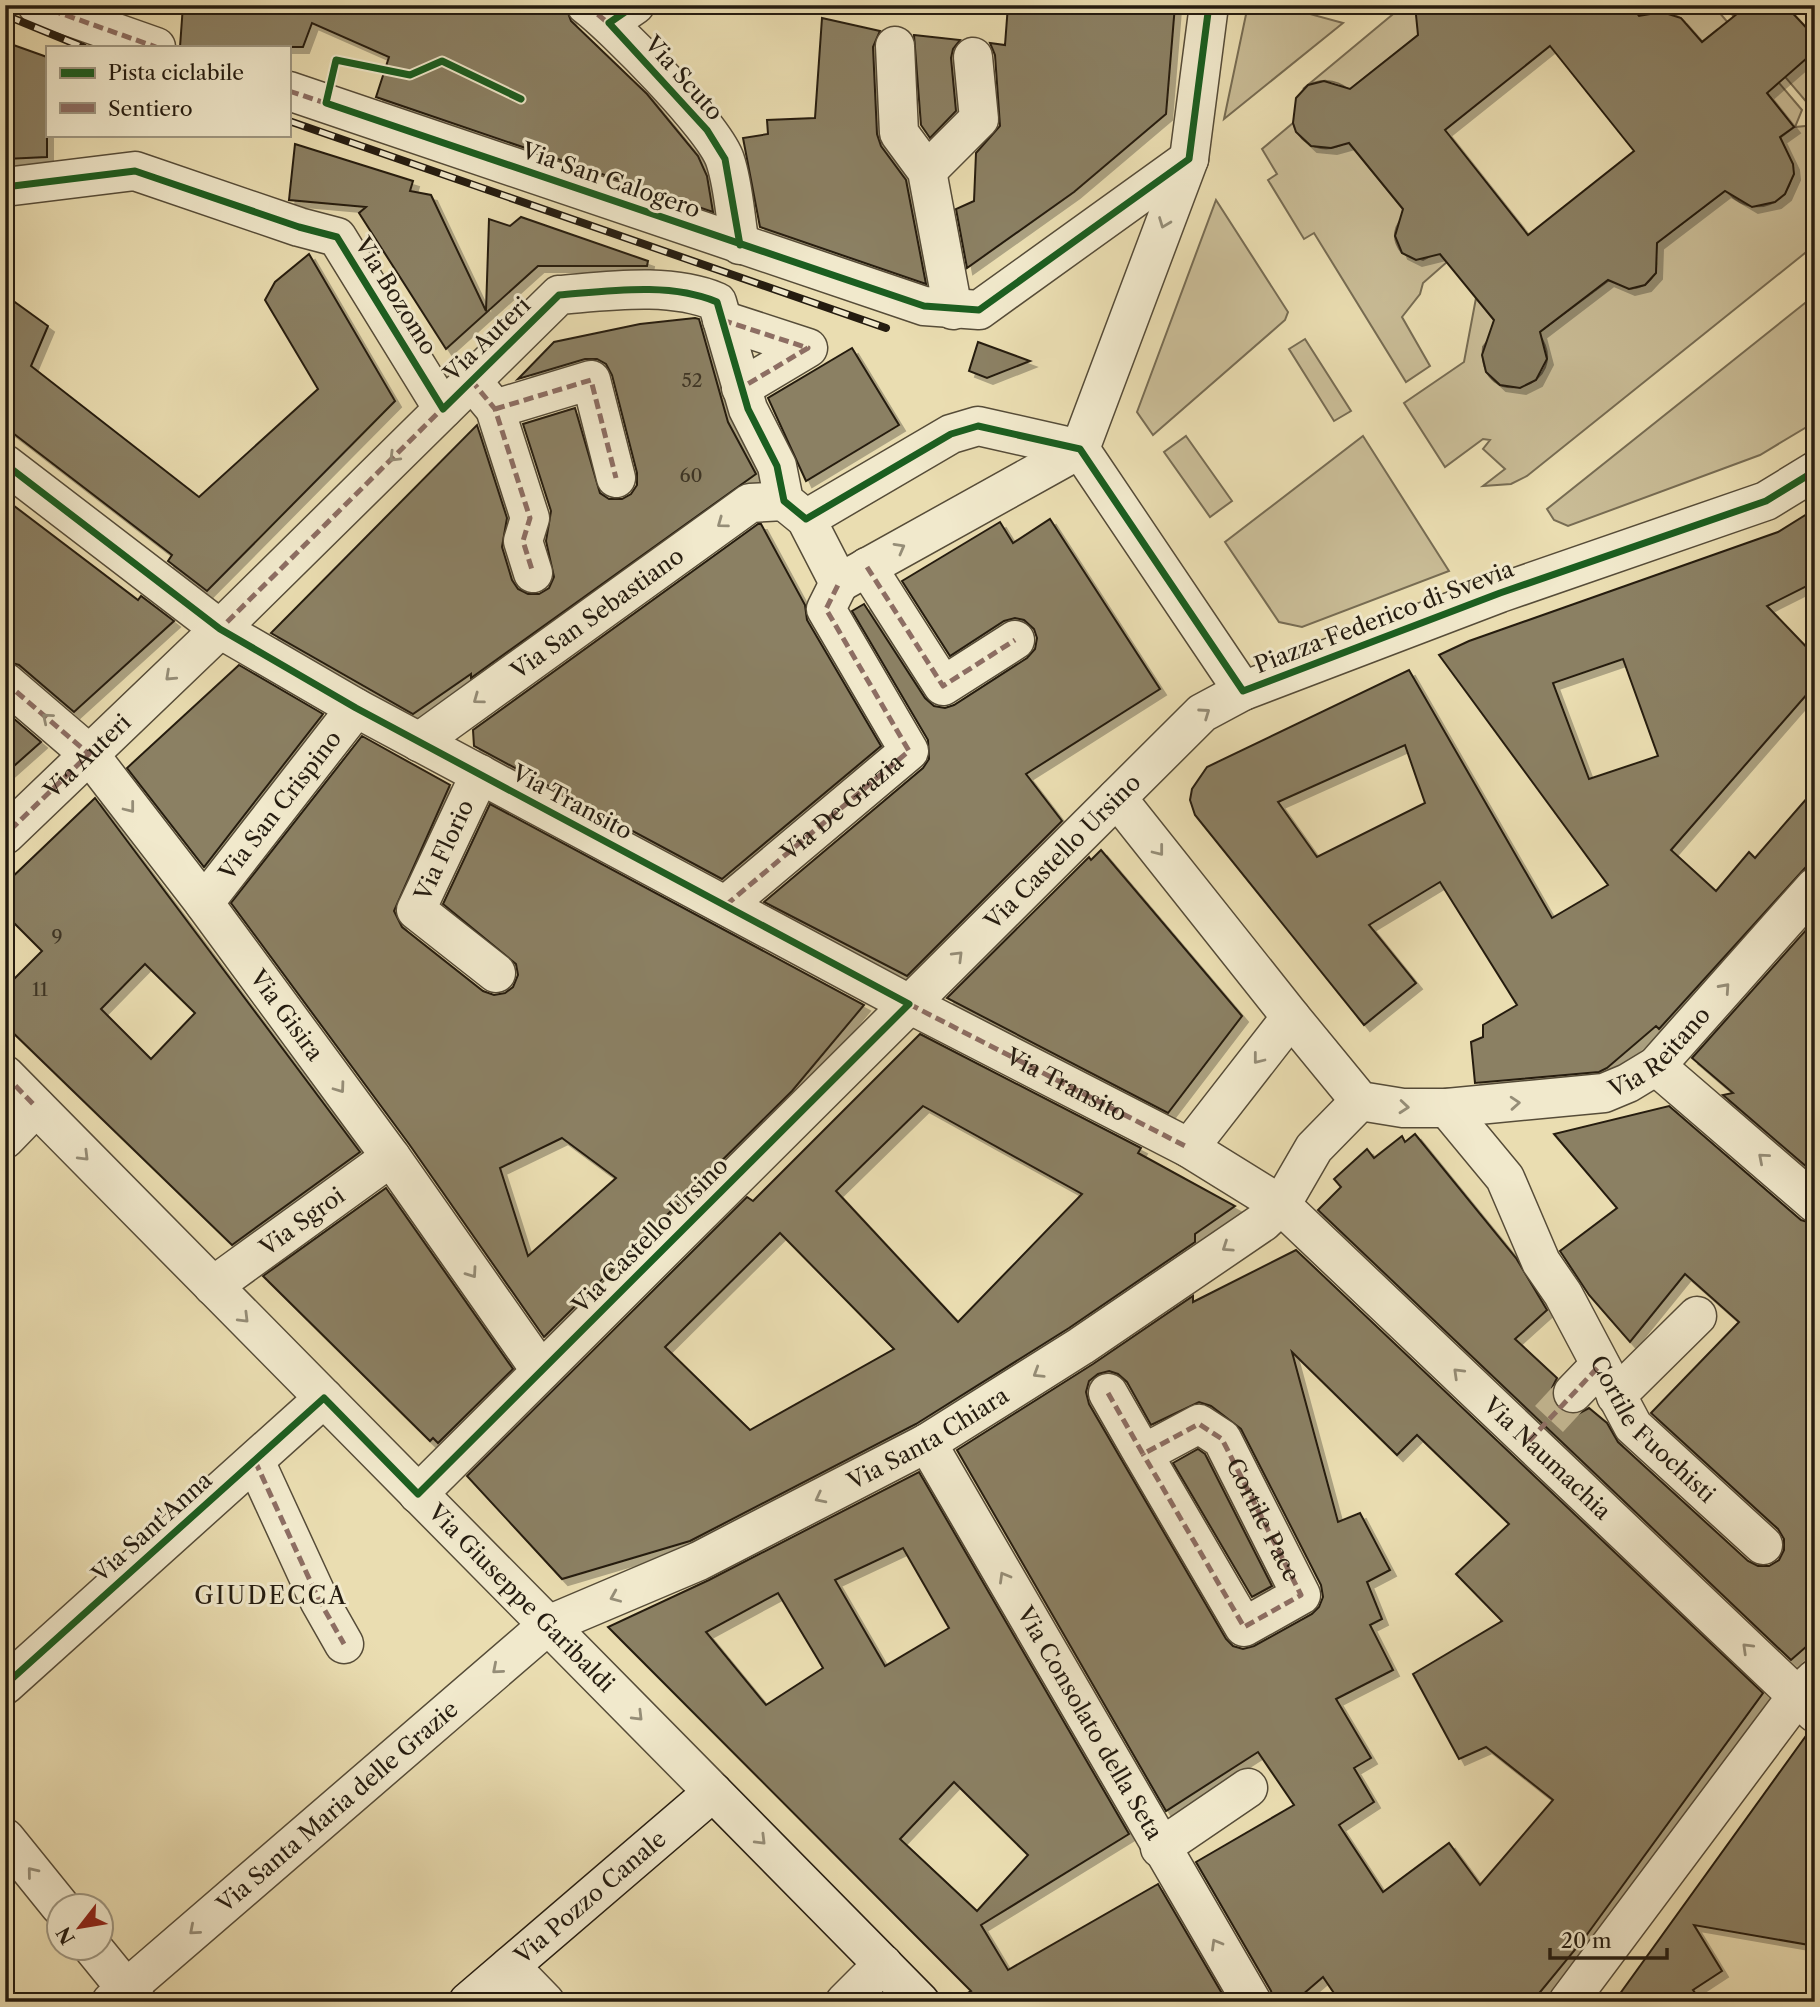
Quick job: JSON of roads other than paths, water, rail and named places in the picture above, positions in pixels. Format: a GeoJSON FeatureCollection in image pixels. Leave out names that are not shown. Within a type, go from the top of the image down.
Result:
{"type":"FeatureCollection","features":[{"type":"Feature","properties":{"kind":"street"},"geometry":{"type":"LineString","coordinates":[[37,5],[153,46]]}},
{"type":"Feature","properties":{"kind":"street"},"geometry":{"type":"LineString","coordinates":[[853,575],[1080,449],[1189,159],[1209,5]]}},
{"type":"Feature","properties":{"kind":"street","name":"Via Scuto"},"geometry":{"type":"LineString","coordinates":[[610,11],[707,131],[725,159],[740,245]]}},
{"type":"Feature","properties":{"kind":"street"},"geometry":{"type":"LineString","coordinates":[[895,46],[899,133],[927,172],[942,299],[979,310],[1189,159]]}},
{"type":"Feature","properties":{"kind":"street"},"geometry":{"type":"LineString","coordinates":[[927,172],[979,119],[973,57]]}},
{"type":"Feature","properties":{"kind":"street","name":"Via San Calogero"},"geometry":{"type":"LineString","coordinates":[[290,91],[740,245],[942,299]]}},
{"type":"Feature","properties":{"kind":"street","name":"Via Bozomo"},"geometry":{"type":"LineString","coordinates":[[5,187],[135,171],[299,227],[337,237],[443,409]]}},
{"type":"Feature","properties":{"kind":"street","name":"Via Auteri"},"geometry":{"type":"LineString","coordinates":[[5,835],[220,629],[559,295],[624,290],[699,294],[717,302],[748,410],[777,466],[795,510]]}},
{"type":"Feature","properties":{"kind":"street"},"geometry":{"type":"LineString","coordinates":[[722,320],[808,348],[741,388]]}},
{"type":"Feature","properties":{"kind":"street"},"geometry":{"type":"LineString","coordinates":[[471,380],[495,409],[530,518],[523,541],[534,573]]}},
{"type":"Feature","properties":{"kind":"street"},"geometry":{"type":"LineString","coordinates":[[495,409],[591,380],[616,478]]}},
{"type":"Feature","properties":{"kind":"street"},"geometry":{"type":"LineString","coordinates":[[1015,640],[943,686],[853,575],[795,510],[951,434],[978,426],[1080,449]]}},
{"type":"Feature","properties":{"kind":"street","name":"Piazza Federico di Svevia"},"geometry":{"type":"LineString","coordinates":[[1080,449],[1243,691],[1500,593],[1766,501],[1815,471]]}},
{"type":"Feature","properties":{"kind":"street","name":"Via Transito"},"geometry":{"type":"LineString","coordinates":[[5,464],[220,629],[356,708],[909,1004],[1189,1148],[1281,1205]]}},
{"type":"Feature","properties":{"kind":"street","name":"Via San Sebastiano"},"geometry":{"type":"LineString","coordinates":[[419,742],[750,503],[795,510]]}},
{"type":"Feature","properties":{"kind":"street","name":"Via De Grazia"},"geometry":{"type":"LineString","coordinates":[[726,905],[909,751],[826,609],[853,575]]}},
{"type":"Feature","properties":{"kind":"street","name":"Via Gisira"},"geometry":{"type":"LineString","coordinates":[[5,682],[89,754],[204,903],[391,1157],[541,1371]]}},
{"type":"Feature","properties":{"kind":"street","name":"Via Castello Ursino"},"geometry":{"type":"LineString","coordinates":[[418,1494],[1202,713],[1243,691]]}},
{"type":"Feature","properties":{"kind":"street","name":"Via San Crispino"},"geometry":{"type":"LineString","coordinates":[[204,903],[356,708]]}},
{"type":"Feature","properties":{"kind":"street","name":"Via Florio"},"geometry":{"type":"LineString","coordinates":[[480,774],[416,910],[496,973]]}},
{"type":"Feature","properties":{"kind":"street"},"geometry":{"type":"LineString","coordinates":[[1117,797],[1360,1101]]}},
{"type":"Feature","properties":{"kind":"street","name":"Via Reitano"},"geometry":{"type":"LineString","coordinates":[[1360,1101],[1403,1108],[1447,1108],[1604,1093],[1628,1083],[1656,1066],[1815,887]]}},
{"type":"Feature","properties":{"kind":"street"},"geometry":{"type":"LineString","coordinates":[[1189,1148],[1291,1017]]}},
{"type":"Feature","properties":{"kind":"street"},"geometry":{"type":"LineString","coordinates":[[1656,1066],[1815,1203]]}},
{"type":"Feature","properties":{"kind":"street","name":"Via Giuseppe Garibaldi"},"geometry":{"type":"LineString","coordinates":[[5,1075],[920,2002]]}},
{"type":"Feature","properties":{"kind":"street","name":"Via Santa Chiara"},"geometry":{"type":"LineString","coordinates":[[548,1625],[699,1561],[927,1443],[1081,1346],[1263,1222],[1281,1205],[1314,1148],[1360,1101]]}},
{"type":"Feature","properties":{"kind":"street"},"geometry":{"type":"LineString","coordinates":[[5,1139],[36,1107]]}},
{"type":"Feature","properties":{"kind":"street","name":"Cortile Fuochisti"},"geometry":{"type":"LineString","coordinates":[[1447,1108],[1505,1178],[1541,1262],[1563,1294],[1633,1426],[1763,1545]]}},
{"type":"Feature","properties":{"kind":"street","name":"Via Sgroi"},"geometry":{"type":"LineString","coordinates":[[213,1286],[391,1157]]}},
{"type":"Feature","properties":{"kind":"street","name":"Via Naumachia"},"geometry":{"type":"LineString","coordinates":[[1281,1205],[1550,1418],[1809,1696]]}},
{"type":"Feature","properties":{"kind":"street"},"geometry":{"type":"LineString","coordinates":[[1550,1418],[1697,1317]]}},
{"type":"Feature","properties":{"kind":"street","name":"Cortile Pace"},"geometry":{"type":"LineString","coordinates":[[1108,1393],[1143,1454],[1244,1627],[1301,1595],[1222,1439],[1199,1424],[1143,1454]]}},
{"type":"Feature","properties":{"kind":"street","name":"Via Sant'Anna"},"geometry":{"type":"LineString","coordinates":[[5,1685],[324,1398]]}},
{"type":"Feature","properties":{"kind":"street","name":"Via Consolato della Seta"},"geometry":{"type":"LineString","coordinates":[[927,1443],[1160,1848],[1252,2002]]}},
{"type":"Feature","properties":{"kind":"street"},"geometry":{"type":"LineString","coordinates":[[255,1461],[319,1600],[344,1644]]}},
{"type":"Feature","properties":{"kind":"street","name":"Via Santa Maria delle Grazie"},"geometry":{"type":"LineString","coordinates":[[124,1997],[548,1625]]}},
{"type":"Feature","properties":{"kind":"street"},"geometry":{"type":"LineString","coordinates":[[1568,2002],[1809,1696]]}},
{"type":"Feature","properties":{"kind":"street"},"geometry":{"type":"LineString","coordinates":[[1160,1848],[1248,1788]]}},
{"type":"Feature","properties":{"kind":"street","name":"Via Pozzo Canale"},"geometry":{"type":"LineString","coordinates":[[468,2002],[713,1792]]}},
{"type":"Feature","properties":{"kind":"street"},"geometry":{"type":"LineString","coordinates":[[5,1838],[49,1892]]}},
{"type":"Feature","properties":{"kind":"street"},"geometry":{"type":"LineString","coordinates":[[102,1962],[124,1997]]}},
{"type":"Feature","properties":{"kind":"street"},"geometry":{"type":"LineString","coordinates":[[845,2002],[883,1964]]}},
{"type":"Feature","properties":{"kind":"street"},"geometry":{"type":"LineString","coordinates":[[510,1966],[545,2002]]}},
{"type":"Feature","properties":{"kind":"tunnel"},"geometry":{"type":"LineString","coordinates":[[1549,1419],[1573,1393]]}},
{"type":"Feature","properties":{"kind":"railway"},"geometry":{"type":"LineString","coordinates":[[5,15],[81,46]]}},
{"type":"Feature","properties":{"kind":"railway"},"geometry":{"type":"LineString","coordinates":[[290,121],[886,328]]}},
{"type":"Feature","properties":{"kind":"district","name":"GIUDECCA"},"geometry":{"type":"Point","coordinates":[271,1596]}}]}
